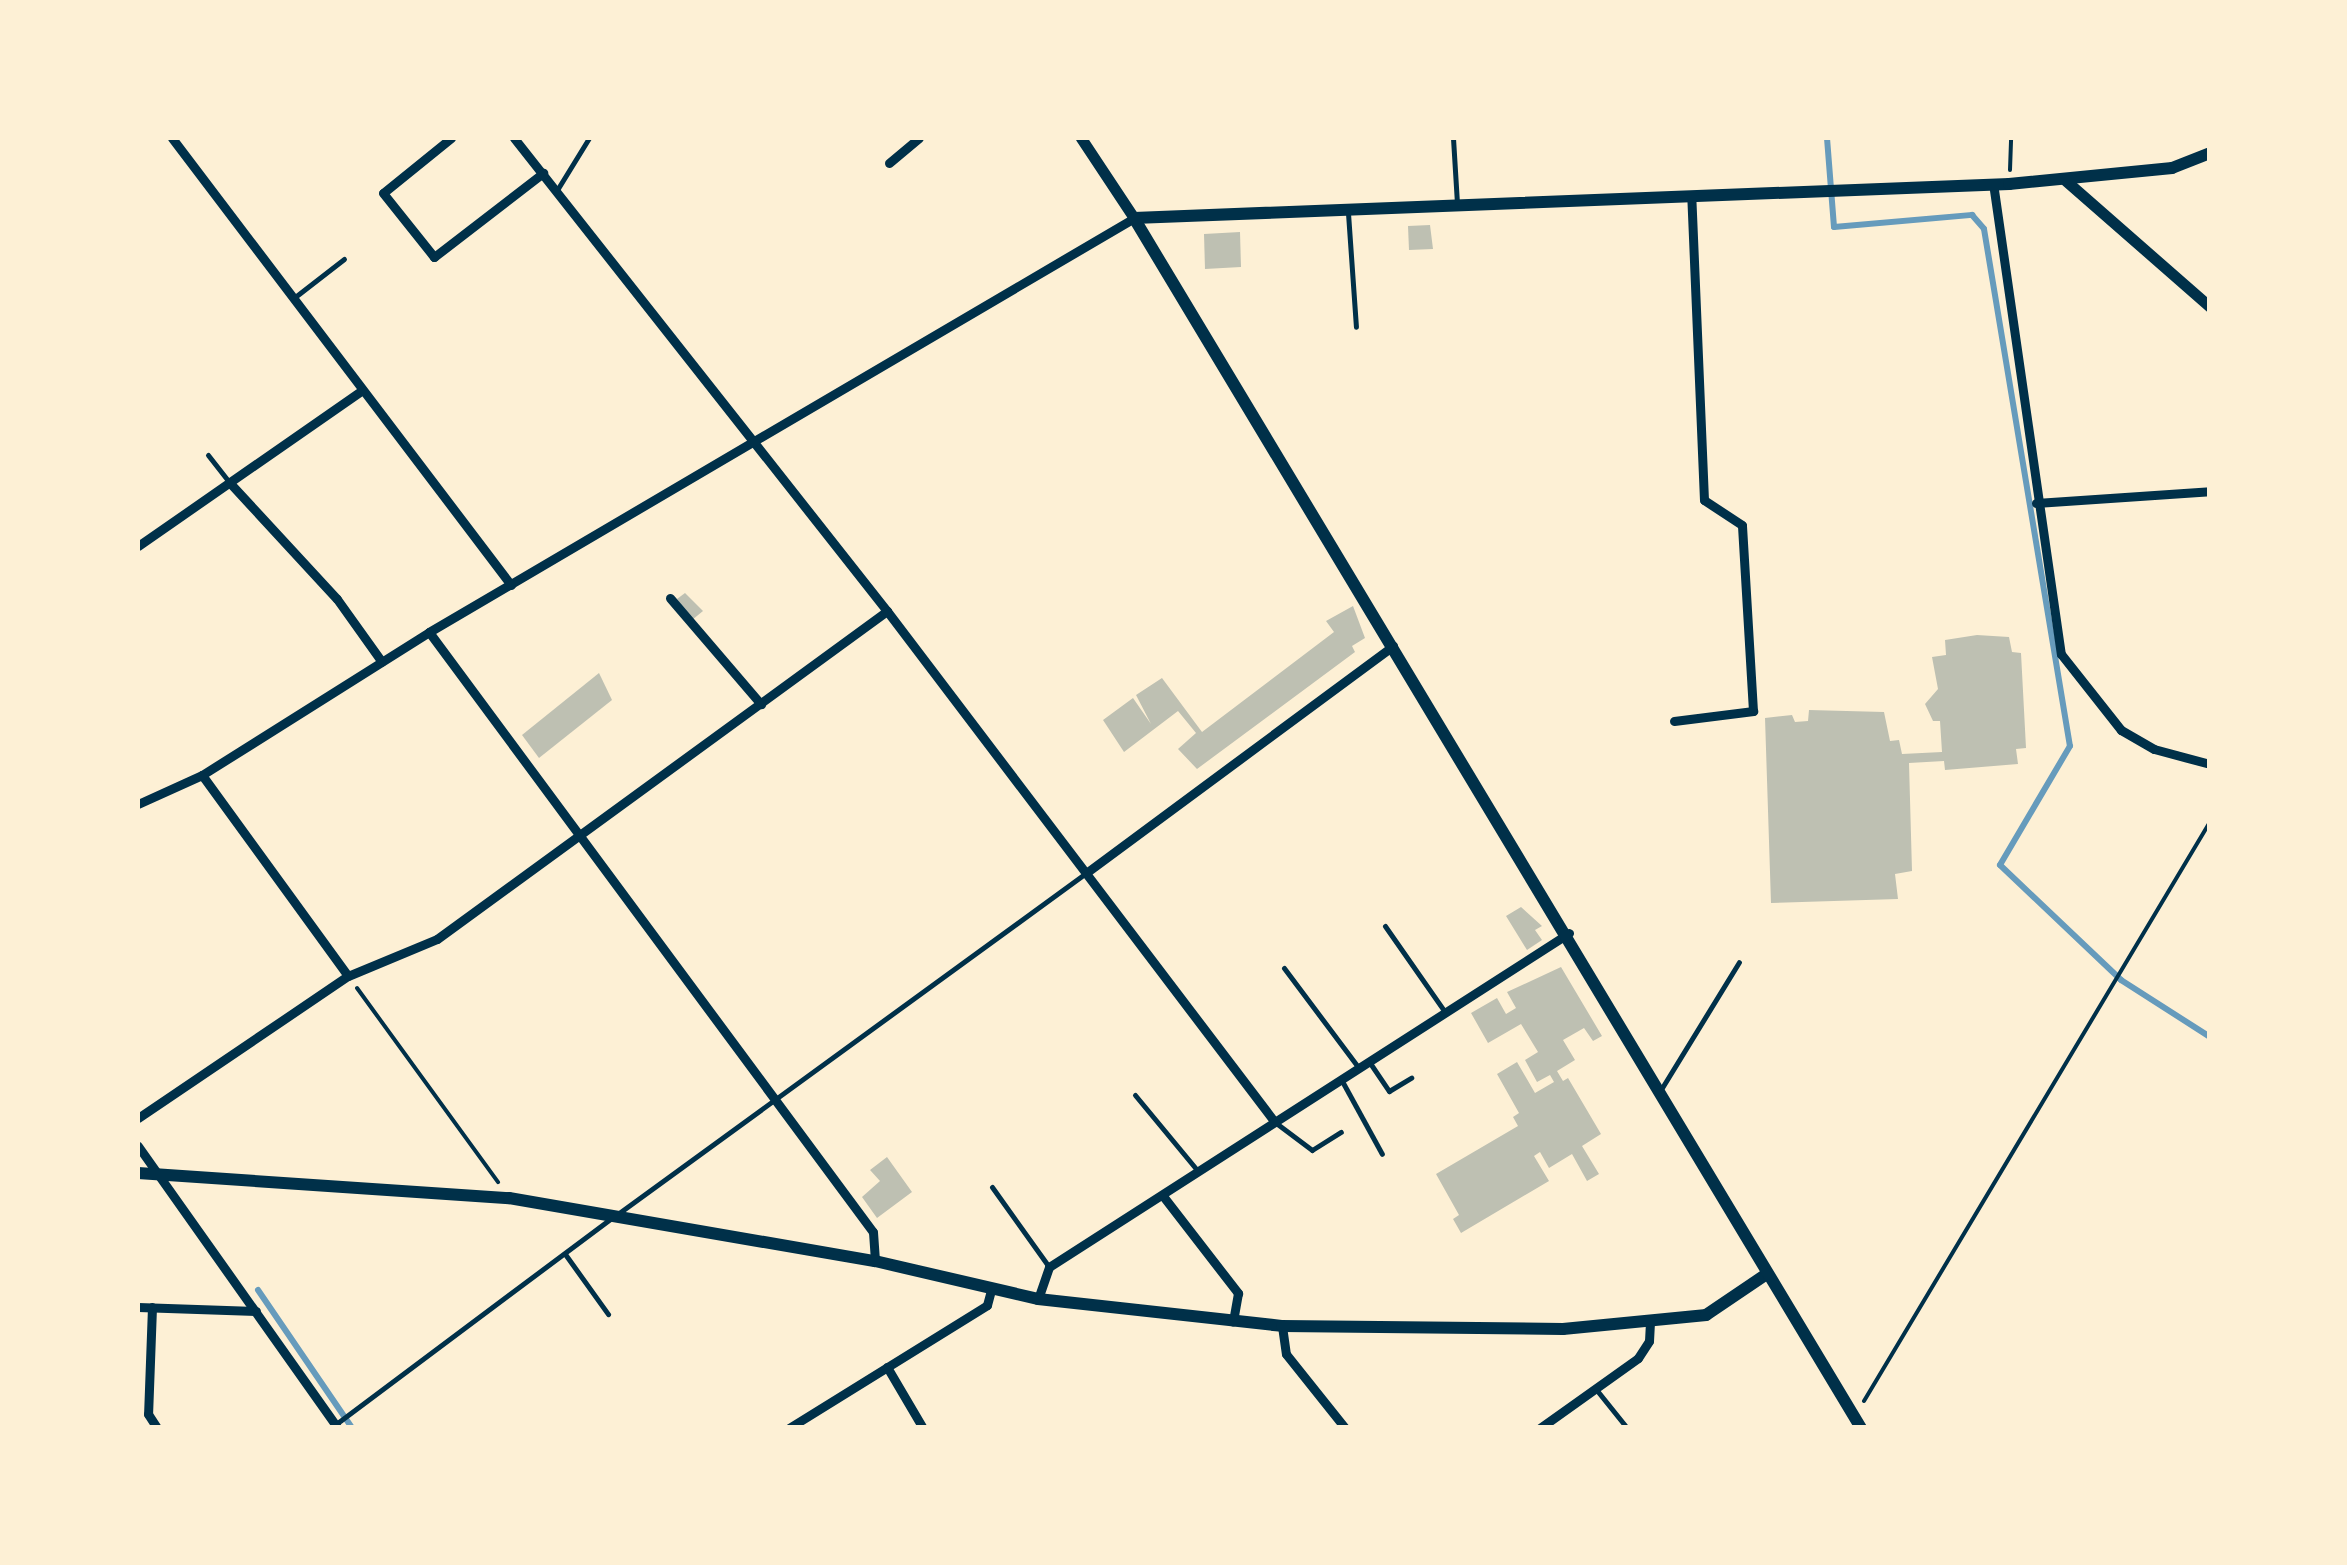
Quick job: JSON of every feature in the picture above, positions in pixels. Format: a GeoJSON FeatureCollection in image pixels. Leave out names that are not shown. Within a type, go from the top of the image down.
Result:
{"type":"FeatureCollection","features":[{"type":"Feature","properties":{"kind":"main road"},"geometry":{"type":"LineString","coordinates":[[1857,1423],[1765,1275],[1569,933],[1134,218],[2009,184],[2172,168],[2208,154]]}},
{"type":"Feature","properties":{"kind":"main road"},"geometry":{"type":"LineString","coordinates":[[138,1174],[509,1198],[618,1213],[875,1261],[1038,1299],[1282,1326],[1473,1331],[1706,1315],[1765,1275]]}},
{"type":"Feature","properties":{"kind":"street"},"geometry":{"type":"LineString","coordinates":[[172,138],[511,585]]}},
{"type":"Feature","properties":{"kind":"street"},"geometry":{"type":"LineString","coordinates":[[451,138],[383,192],[434,257],[542,172]]}},
{"type":"Feature","properties":{"kind":"street"},"geometry":{"type":"LineString","coordinates":[[514,138],[887,611],[1274,1121]]}},
{"type":"Feature","properties":{"kind":"street"},"geometry":{"type":"LineString","coordinates":[[889,163],[918,138]]}},
{"type":"Feature","properties":{"kind":"street"},"geometry":{"type":"LineString","coordinates":[[138,804],[202,775],[429,632],[1134,218],[1081,138]]}},
{"type":"Feature","properties":{"kind":"street"},"geometry":{"type":"LineString","coordinates":[[2065,180],[2210,308]]}},
{"type":"Feature","properties":{"kind":"street"},"geometry":{"type":"LineString","coordinates":[[1992,183],[2061,654],[2121,730],[2154,748],[2210,764]]}},
{"type":"Feature","properties":{"kind":"street"},"geometry":{"type":"LineString","coordinates":[[1674,720],[1753,711],[1742,525],[1704,500],[1692,196]]}},
{"type":"Feature","properties":{"kind":"street"},"geometry":{"type":"LineString","coordinates":[[138,546],[361,392]]}},
{"type":"Feature","properties":{"kind":"street"},"geometry":{"type":"LineString","coordinates":[[230,482],[336,598],[382,662]]}},
{"type":"Feature","properties":{"kind":"street"},"geometry":{"type":"LineString","coordinates":[[2036,503],[2210,490]]}},
{"type":"Feature","properties":{"kind":"street"},"geometry":{"type":"LineString","coordinates":[[670,598],[760,704]]}},
{"type":"Feature","properties":{"kind":"street"},"geometry":{"type":"LineString","coordinates":[[138,1118],[348,976],[437,939],[887,611]]}},
{"type":"Feature","properties":{"kind":"street"},"geometry":{"type":"LineString","coordinates":[[429,632],[873,1232],[875,1261]]}},
{"type":"Feature","properties":{"kind":"street"},"geometry":{"type":"LineString","coordinates":[[1086,873],[1394,646]]}},
{"type":"Feature","properties":{"kind":"street"},"geometry":{"type":"LineString","coordinates":[[202,775],[348,976]]}},
{"type":"Feature","properties":{"kind":"street"},"geometry":{"type":"LineString","coordinates":[[1038,1299],[1050,1267],[1569,933]]}},
{"type":"Feature","properties":{"kind":"street"},"geometry":{"type":"LineString","coordinates":[[138,1146],[337,1426]]}},
{"type":"Feature","properties":{"kind":"street"},"geometry":{"type":"LineString","coordinates":[[1162,1196],[1238,1293],[1233,1322]]}},
{"type":"Feature","properties":{"kind":"street"},"geometry":{"type":"LineString","coordinates":[[789,1428],[986,1305],[992,1290]]}},
{"type":"Feature","properties":{"kind":"street"},"geometry":{"type":"LineString","coordinates":[[138,1307],[256,1311]]}},
{"type":"Feature","properties":{"kind":"street"},"geometry":{"type":"LineString","coordinates":[[152,1307],[142,1416],[157,1428]]}},
{"type":"Feature","properties":{"kind":"street"},"geometry":{"type":"LineString","coordinates":[[1540,1428],[1638,1358],[1649,1341],[1650,1319]]}},
{"type":"Feature","properties":{"kind":"street"},"geometry":{"type":"LineString","coordinates":[[1282,1326],[1286,1354],[1345,1428]]}},
{"type":"Feature","properties":{"kind":"street"},"geometry":{"type":"LineString","coordinates":[[886,1367],[923,1428]]}},
{"type":"Feature","properties":{"kind":"lane"},"geometry":{"type":"LineString","coordinates":[[557,190],[589,138]]}},
{"type":"Feature","properties":{"kind":"lane"},"geometry":{"type":"LineString","coordinates":[[1453,138],[1456,205]]}},
{"type":"Feature","properties":{"kind":"lane"},"geometry":{"type":"LineString","coordinates":[[1348,210],[1356,326]]}},
{"type":"Feature","properties":{"kind":"lane"},"geometry":{"type":"LineString","coordinates":[[293,299],[344,259]]}},
{"type":"Feature","properties":{"kind":"lane"},"geometry":{"type":"LineString","coordinates":[[208,455],[230,482]]}},
{"type":"Feature","properties":{"kind":"lane"},"geometry":{"type":"LineString","coordinates":[[337,1426],[618,1213],[776,1103],[1086,873]]}},
{"type":"Feature","properties":{"kind":"lane"},"geometry":{"type":"LineString","coordinates":[[1385,926],[1445,1012]]}},
{"type":"Feature","properties":{"kind":"lane"},"geometry":{"type":"LineString","coordinates":[[1660,1092],[1740,962]]}},
{"type":"Feature","properties":{"kind":"lane"},"geometry":{"type":"LineString","coordinates":[[1284,968],[1358,1068]]}},
{"type":"Feature","properties":{"kind":"lane"},"geometry":{"type":"LineString","coordinates":[[1369,1060],[1389,1091],[1411,1078]]}},
{"type":"Feature","properties":{"kind":"lane"},"geometry":{"type":"LineString","coordinates":[[1341,1078],[1382,1154]]}},
{"type":"Feature","properties":{"kind":"lane"},"geometry":{"type":"LineString","coordinates":[[1135,1095],[1199,1172]]}},
{"type":"Feature","properties":{"kind":"lane"},"geometry":{"type":"LineString","coordinates":[[1274,1121],[1312,1150],[1342,1132]]}},
{"type":"Feature","properties":{"kind":"lane"},"geometry":{"type":"LineString","coordinates":[[992,1187],[1050,1267]]}},
{"type":"Feature","properties":{"kind":"lane"},"geometry":{"type":"LineString","coordinates":[[565,1254],[608,1314]]}},
{"type":"Feature","properties":{"kind":"lane"},"geometry":{"type":"LineString","coordinates":[[1595,1388],[1627,1428]]}},
{"type":"Feature","properties":{"kind":"path"},"geometry":{"type":"LineString","coordinates":[[2009,184],[2011,138]]}},
{"type":"Feature","properties":{"kind":"path"},"geometry":{"type":"LineString","coordinates":[[1857,1423],[2210,822]]}},
{"type":"Feature","properties":{"kind":"path"},"geometry":{"type":"LineString","coordinates":[[348,976],[509,1198]]}},
{"type":"Feature","properties":{"kind":"building"},"geometry":{"type":"Polygon","coordinates":[[[1430,225],[1433,249],[1409,250],[1408,226],[1430,225]]]}},
{"type":"Feature","properties":{"kind":"building"},"geometry":{"type":"Polygon","coordinates":[[[1240,232],[1241,267],[1205,269],[1204,234],[1240,232]]]}},
{"type":"Feature","properties":{"kind":"building"},"geometry":{"type":"Polygon","coordinates":[[[685,593],[703,611],[692,620],[677,599],[685,593]]]}},
{"type":"Feature","properties":{"kind":"building"},"geometry":{"type":"Polygon","coordinates":[[[1353,606],[1365,638],[1352,646],[1355,652],[1197,769],[1178,749],[1196,733],[1178,711],[1124,752],[1103,720],[1133,698],[1151,724],[1136,695],[1162,678],[1202,732],[1334,632],[1326,621],[1353,606]]]}},
{"type":"Feature","properties":{"kind":"building"},"geometry":{"type":"Polygon","coordinates":[[[1977,635],[2009,637],[2012,652],[2021,653],[2026,748],[2016,749],[2018,764],[1945,770],[1944,761],[1909,763],[1912,871],[1895,874],[1898,899],[1771,903],[1765,718],[1792,715],[1795,722],[1808,721],[1809,710],[1884,712],[1890,741],[1899,740],[1902,754],[1942,752],[1940,721],[1933,721],[1925,704],[1938,689],[1932,657],[1946,655],[1945,640],[1977,635]]]}},
{"type":"Feature","properties":{"kind":"building"},"geometry":{"type":"Polygon","coordinates":[[[599,673],[612,700],[539,758],[522,735],[599,673]]]}},
{"type":"Feature","properties":{"kind":"building"},"geometry":{"type":"Polygon","coordinates":[[[1521,907],[1542,926],[1535,930],[1542,940],[1527,950],[1506,916],[1521,907]]]}},
{"type":"Feature","properties":{"kind":"building"},"geometry":{"type":"Polygon","coordinates":[[[1561,967],[1602,1036],[1593,1041],[1584,1028],[1563,1040],[1575,1060],[1557,1071],[1563,1081],[1568,1078],[1601,1134],[1582,1146],[1599,1174],[1587,1181],[1572,1154],[1549,1168],[1540,1152],[1534,1156],[1549,1181],[1461,1233],[1453,1219],[1459,1215],[1436,1174],[1518,1126],[1513,1117],[1519,1113],[1497,1074],[1517,1062],[1535,1093],[1554,1082],[1550,1075],[1537,1082],[1525,1060],[1538,1052],[1521,1024],[1488,1043],[1471,1013],[1497,998],[1506,1014],[1516,1008],[1507,992],[1561,967]]]}},
{"type":"Feature","properties":{"kind":"building"},"geometry":{"type":"Polygon","coordinates":[[[887,1157],[912,1192],[877,1218],[862,1197],[880,1181],[870,1170],[887,1157]]]}},
{"type":"Feature","properties":{"kind":"waterway"},"geometry":{"type":"LineString","coordinates":[[1827,138],[1834,227],[1972,215],[1984,229],[2070,746],[2000,865],[2121,980],[2210,1037]]}},
{"type":"Feature","properties":{"kind":"waterway"},"geometry":{"type":"LineString","coordinates":[[258,1290],[352,1428]]}}]}
